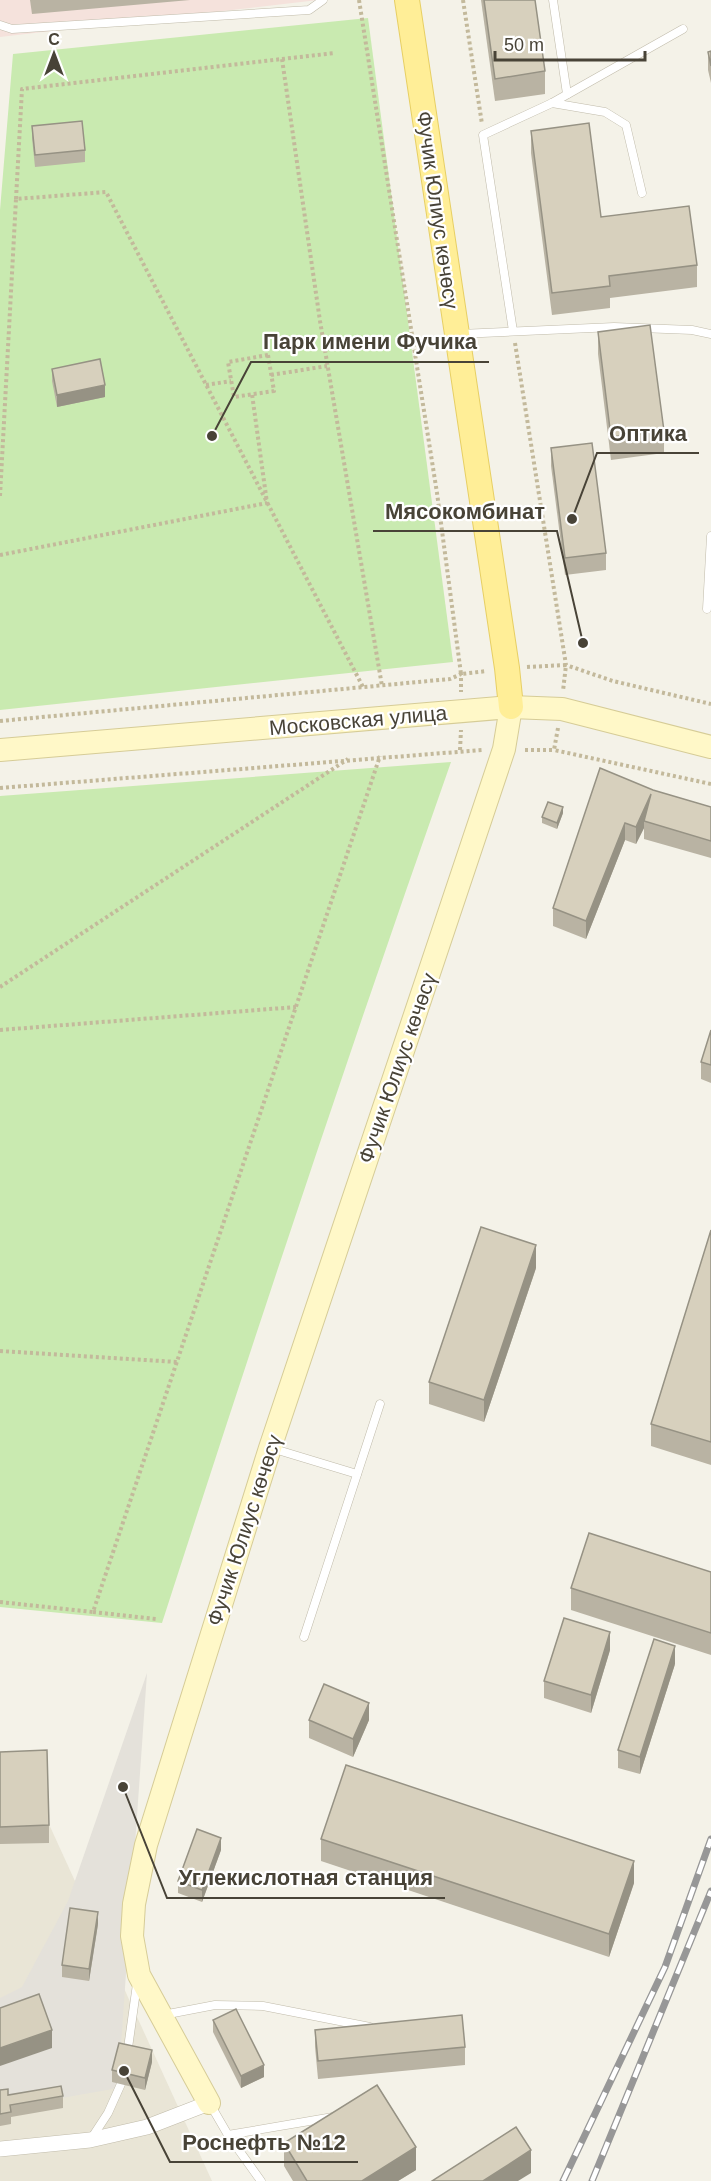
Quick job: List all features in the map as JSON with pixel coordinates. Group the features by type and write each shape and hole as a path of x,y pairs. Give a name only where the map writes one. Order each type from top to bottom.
{"main road":[{"name":"Фучик Юлиус көчөсү","path":"407,0 511,707"}],"street":[{"name":"Московская улица","path":"0,750 511,707 562,709 711,747"},
{"name":"Фучик Юлиус көчөсү","path":"209,2103 139,1975 132,1935 134,1904 146,1845 270,1448 504,749 511,707"},
{"path":"0,2149 90,2140 147,2127 209,2103"}],"lane":[{"path":"0,25 12,29 309,10 322,0"},
{"path":"553,0 567,94"},
{"path":"513,331 483,135 552,103 683,29"},
{"path":"552,103 606,112 626,125 642,193"},
{"path":"456,335 614,327 692,330 711,334"},
{"path":"707,609 711,536"},
{"path":"304,1637 381,1404"},
{"path":"270,1448 357,1474"},
{"path":"127,2056 139,1975"},
{"path":"162,2015 215,2005 263,2006 383,2030"},
{"path":"90,2140 108,2113 121,2084"},
{"path":"209,2103 228,2135 261,2181"},
{"path":"228,2135 346,2114"}],"path":[{"path":"359,0 437,493 461,674"},
{"path":"463,0 483,135"},
{"path":"0,496 22,89 335,53"},
{"path":"282,59 327,366 382,686"},
{"path":"16,199 106,192 363,687"},
{"path":"513,331 566,665 562,709 554,750"},
{"path":"268,355 271,375 274,391 234,397 228,362 268,355"},
{"path":"271,375 327,366"},
{"path":"206,385 231,381"},
{"path":"252,394 267,502"},
{"path":"0,555 267,502"},
{"path":"0,721 450,680 461,674 507,668 566,665 613,681 711,704"},
{"path":"0,788 380,756 504,749 554,750 711,784"},
{"path":"93,1612 380,756"},
{"path":"0,987 348,759"},
{"path":"0,1030 296,1007"},
{"path":"0,1351 177,1362"},
{"path":"0,1602 156,1619"}],"shaded area":[{"path":"0,0 318,0 0,37"},
{"path":"147,1673 118,2088 0,2109 0,1998 22,1987 68,1901"},
{"path":"0,1752 16,1752 212,2181 0,2181"}],"green space":[{"path":"368,18 453,662 0,710 0,210 13,54"},
{"path":"451,762 376,977 162,1623 0,1607 0,796"}],"building":[{"path":"484,0 535,0 545,71 495,79"},
{"path":"82,121 85,150 35,155 32,126"},
{"path":"589,123 601,217 689,206 697,265 609,276 610,286 552,293 531,131"},
{"path":"650,325 664,431 611,437 598,332"},
{"path":"100,359 105,385 57,395 52,369"},
{"path":"592,443 606,553 565,558 551,448"},
{"path":"600,768 653,790 711,807 711,841 644,821 651,794 636,827 625,823 586,921 553,908"},
{"path":"548,802 563,807 557,823 542,817"},
{"path":"711,1030 711,1065 701,1062"},
{"path":"481,1227 536,1245 484,1400 429,1382"},
{"path":"711,1230 711,1442 651,1424"},
{"path":"589,1533 711,1572 711,1633 571,1588"},
{"path":"564,1618 610,1632 591,1695 544,1681"},
{"path":"654,1639 675,1646 640,1757 618,1750"},
{"path":"324,1684 369,1703 353,1739 309,1720"},
{"path":"47,1750 49,1825 0,1827 0,1752"},
{"path":"346,1765 634,1861 609,1934 321,1839"},
{"path":"197,1829 221,1838 202,1890 178,1881"},
{"path":"70,1908 98,1912 89,1969 62,1965"},
{"path":"39,1994 52,2030 0,2048 0,2008"},
{"path":"236,2009 264,2065 241,2076 213,2020"},
{"path":"462,2015 465,2047 318,2061 315,2030"},
{"path":"119,2043 152,2050 145,2078 112,2070"},
{"path":"377,2085 416,2147 362,2181 307,2181 284,2143"},
{"path":"61,2086 63,2096 10,2105 11,2112 0,2114 0,2090 8,2089 8,2095"},
{"path":"516,2127 531,2150 483,2181 432,2181"}],"railway":[{"path":"563,2181 665,1967 711,1839"},
{"path":"592,2181 711,1891"}],"place":[{"name":"Парк имени Фучика","path":"212,436"},
{"name":"Оптика","path":"572,519"},
{"name":"Мясокомбинат","path":"583,643"},
{"name":"Углекислотная станция","path":"123,1787"},
{"name":"Роснефть №12","path":"124,2071"}]}
